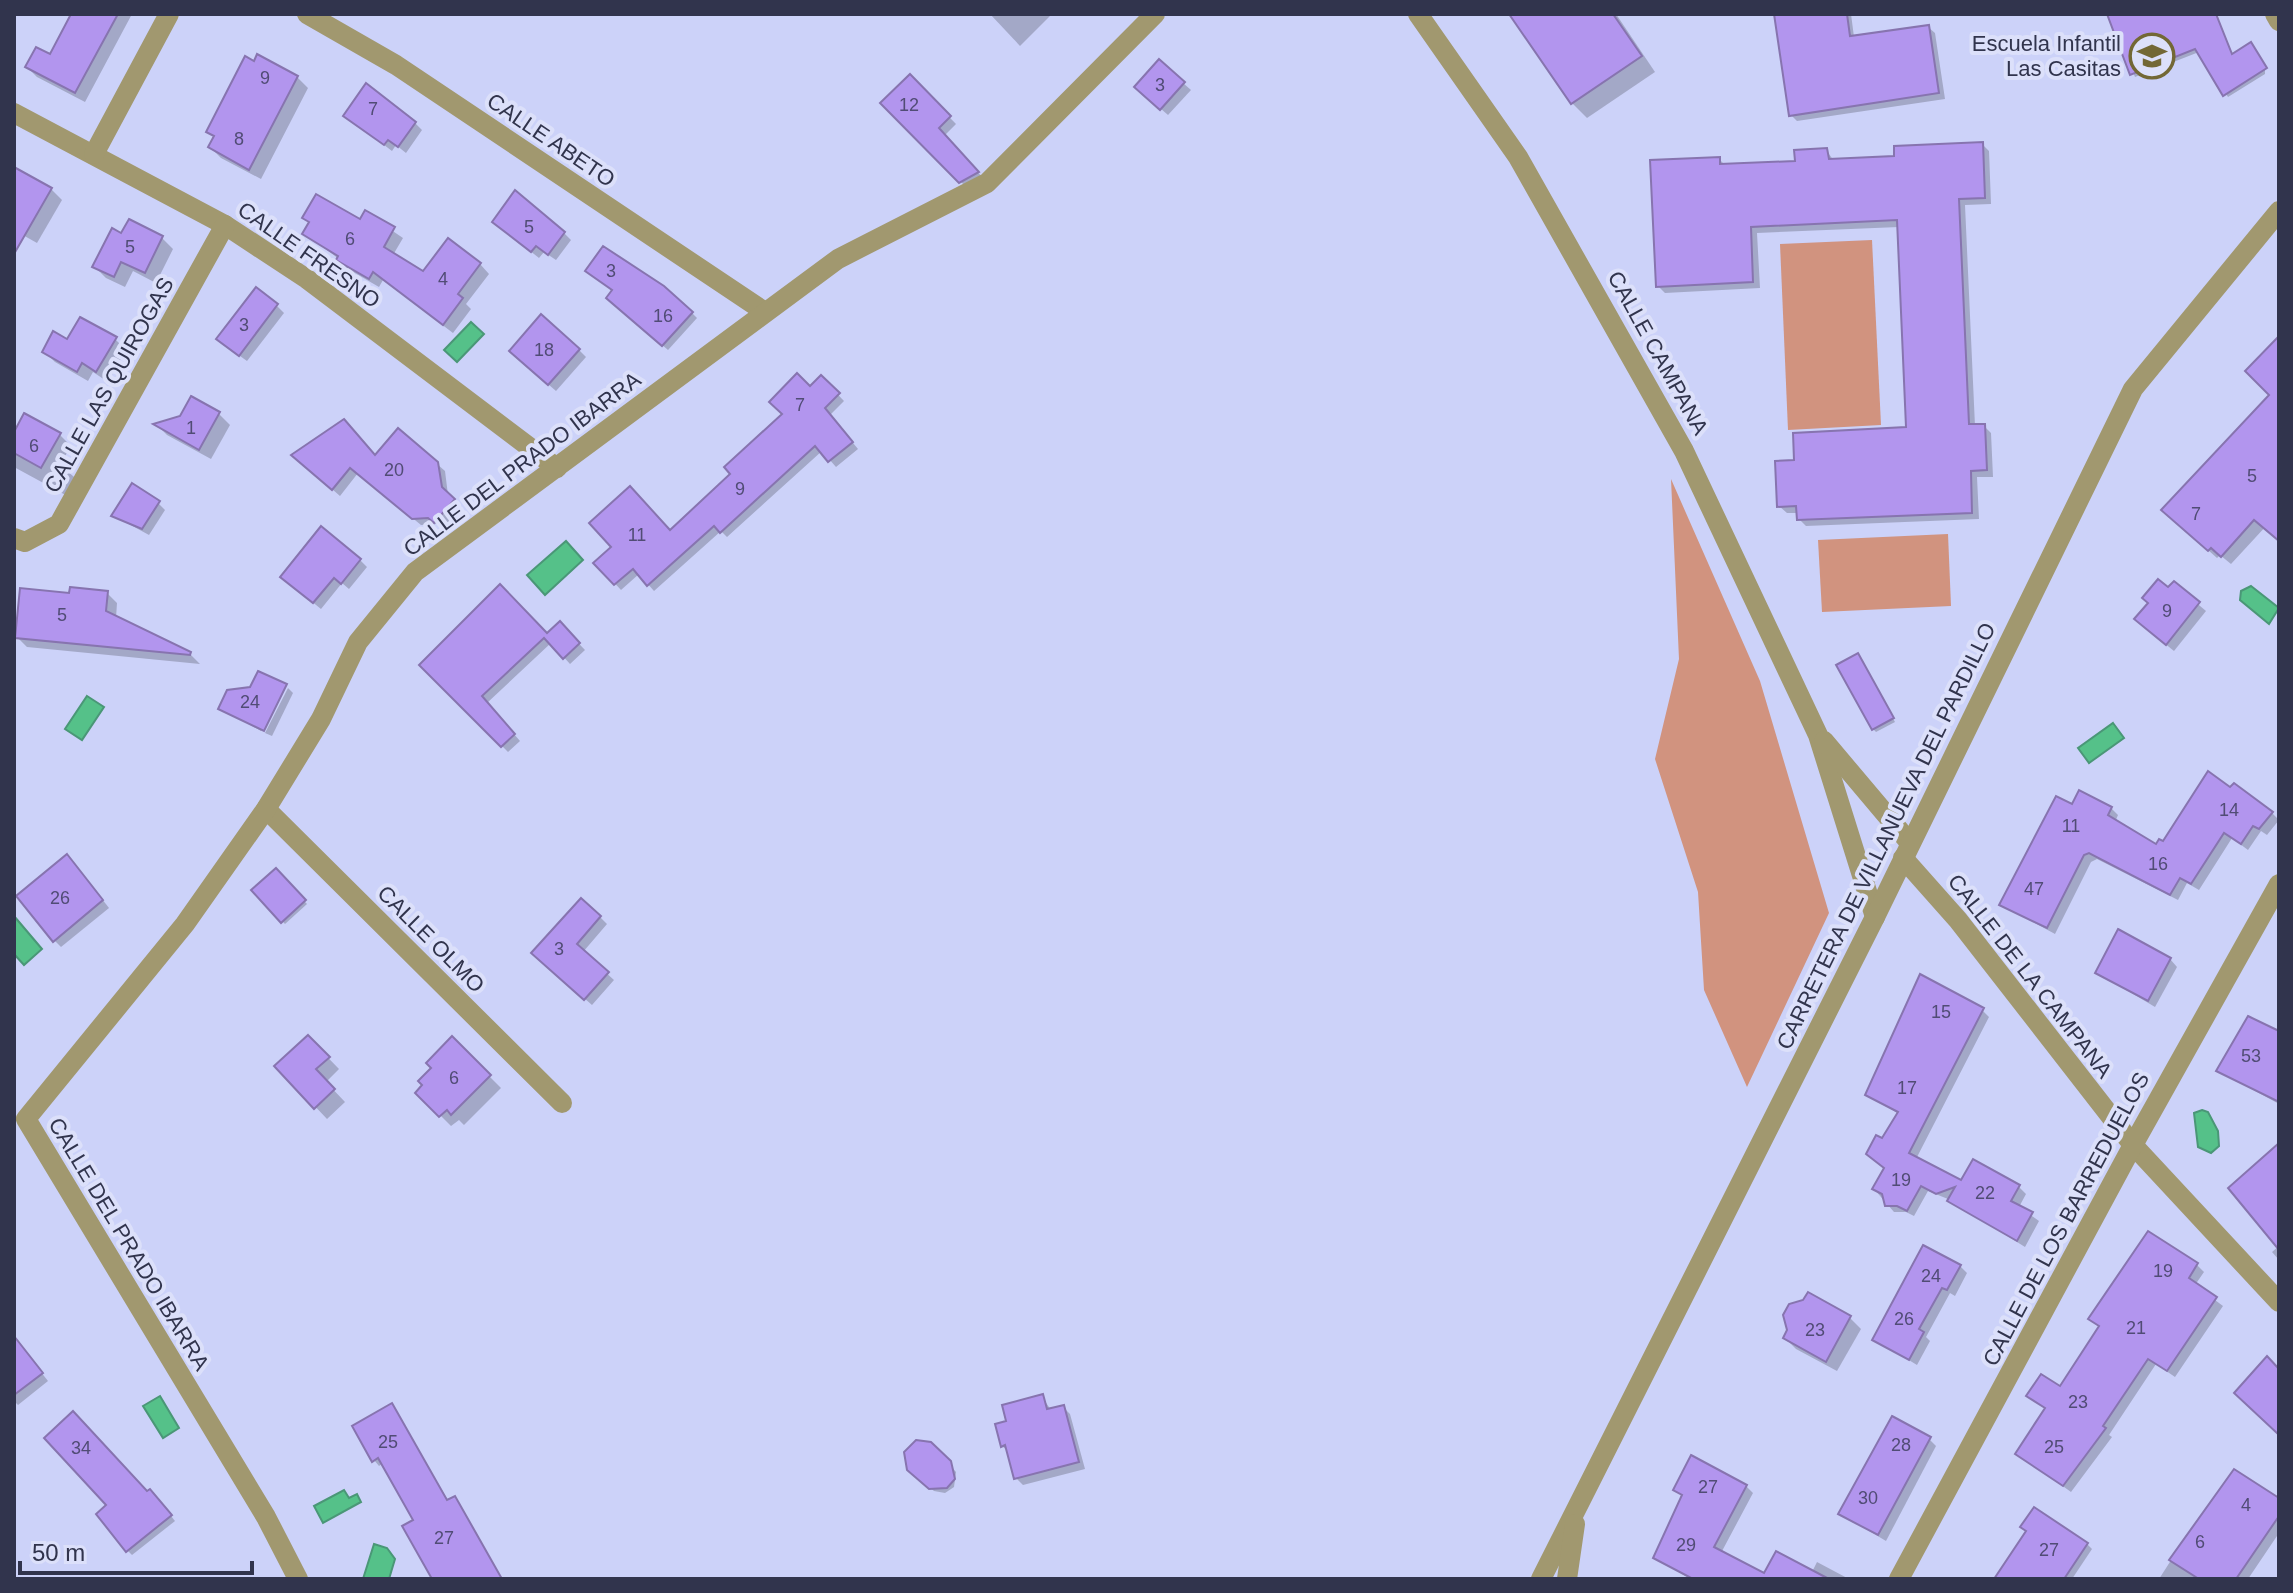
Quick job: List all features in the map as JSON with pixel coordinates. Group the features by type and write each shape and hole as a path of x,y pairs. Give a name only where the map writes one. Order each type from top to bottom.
{"street":[{"path":"94,154 169,14"},
{"name":"CALLE ABETO","path":"307,14 396,65 765,312"},
{"name":"CALLE DEL PRADO IBARRA","path":"298,1579 266,1517 26,1119 185,924 266,809 321,719 358,642 415,572 838,259 987,183 1155,14"},
{"name":"CALLE CAMPANA","path":"1418,14 1518,157 1587,273 1684,451 1818,735"},
{"path":"2275,14 2279,21"},
{"name":"CALLE FRESNO","path":"14,113 225,225 307,279 557,468"},
{"name":"CARRETERA DE VILLANUEVA DEL PARDILLO","path":"1541,1579 1875,917 2133,389 2279,211"},
{"name":"CALLE LAS QUIROGAS","path":"14,538 25,542 59,524 225,225"},
{"path":"1818,735 1875,917"},
{"name":"CALLE DE LA CAMPANA","path":"1818,735 2133,1145 2279,1302"},
{"name":"CALLE OLMO","path":"266,809 562,1103"},
{"name":"CALLE DE LOS BARREDUELOS","path":"1899,1579 2133,1145 2279,884"},
{"name":"CARRETERA DE VILLANUEVA DEL PARDILLO","path":"1567,1579 1577,1508"}],"shaded area":[{"path":"1872,240 1881,425 1788,430 1780,244"},
{"path":"471,322 484,334 457,362 444,350"},
{"path":"1671,479 1760,681 1829,913 1747,1087 1704,990 1698,892 1655,759 1679,659"},
{"path":"1948,534 1951,606 1822,612 1818,540"},
{"path":"566,541 583,560 545,595 527,575"},
{"path":"2251,586 2279,608 2269,624 2240,600 2241,591"},
{"path":"87,696 104,707 82,740 65,729"},
{"path":"2113,723 2124,738 2089,763 2078,748"},
{"path":"14,916 42,949 24,965 14,954"},
{"path":"2202,1110 2208,1112 2218,1131 2219,1146 2211,1153 2198,1147 2194,1113"},
{"path":"160,1396 179,1428 163,1438 143,1406"},
{"path":"344,1490 349,1498 357,1494 361,1502 323,1523 314,1506"},
{"path":"374,1544 387,1548 395,1559 389,1579 363,1579"}],"building":[{"path":"71,14 118,14 75,93 25,67 36,47 50,54"},
{"path":"1509,14 1613,14 1642,56 1571,104"},
{"path":"1774,14 1847,14 1850,36 1929,25 1939,93 1789,116"},
{"name":"Escuela Infantil Las Casitas","path":"2107,14 2216,14 2232,54 2251,42 2267,68 2223,96 2195,49 2130,75"},
{"path":"257,54 298,76 249,170 208,147 214,136 206,132 245,56 254,61"},
{"path":"1159,59 1185,82 1160,110 1134,87"},
{"path":"910,74 951,116 939,128 979,172 959,183 880,103"},
{"path":"366,83 416,122 398,147 388,140 384,145 343,116"},
{"path":"1983,142 1985,198 1959,199 1969,424 1985,424 1987,470 1971,471 1972,513 1797,520 1796,506 1777,507 1775,461 1794,460 1793,433 1906,427 1897,220 1751,227 1753,282 1656,287 1650,160 1720,157 1720,164 1795,161 1794,150 1827,148 1829,159 1894,156 1894,146"},
{"path":"14,167 52,188 14,254"},
{"path":"515,190 565,232 548,255 536,246 531,252 492,222"},
{"path":"316,194 360,219 365,210 395,227 384,247 423,271 448,238 481,263 458,294 463,298 443,325 373,272 369,279 336,260 338,256 302,234 309,222 302,218"},
{"path":"129,219 163,236 145,273 121,262 114,277 92,267 112,228 121,233"},
{"path":"603,246 664,286 693,312 662,346 606,298 612,290 585,271"},
{"path":"256,287 278,304 239,356 216,339"},
{"path":"541,314 580,349 548,385 509,351"},
{"path":"80,317 117,337 96,372 82,363 77,372 42,352 53,331 67,339"},
{"path":"2279,336 2279,541 2254,520 2221,557 2211,548 2208,551 2161,510 2269,395 2245,371"},
{"path":"797,373 810,386 821,375 840,393 825,408 853,442 828,462 815,446 720,533 714,526 647,586 633,569 614,585 593,563 611,547 589,523 630,486 670,530 730,474 724,467 782,414 769,402"},
{"path":"191,396 220,412 199,450 153,424 180,416"},
{"path":"24,413 61,433 41,468 14,453 14,432"},
{"path":"344,419 375,455 398,428 438,462 442,487 455,499 434,523 428,518 412,519 350,468 332,490 291,455"},
{"path":"132,483 160,501 142,529 111,516"},
{"path":"321,526 361,559 341,584 334,578 313,603 280,577"},
{"path":"2158,579 2168,587 2174,581 2200,602 2166,645 2134,619 2148,603 2142,598"},
{"path":"500,584 547,633 560,621 580,643 563,659 544,638 482,696 515,734 501,747 419,665"},
{"path":"70,587 108,591 106,611 191,652 190,655 15,638 20,588 69,593"},
{"path":"1858,653 1894,718 1872,730 1836,665"},
{"path":"258,671 287,684 264,731 218,709 227,690 250,687"},
{"path":"2208,771 2230,787 2234,783 2273,812 2259,829 2253,826 2241,844 2224,833 2191,884 2180,878 2170,895 2089,853 2084,855 2047,928 1999,905 2056,796 2072,804 2079,790 2112,807 2108,815 2156,844 2159,839 2163,841"},
{"path":"67,854 103,900 53,942 16,896"},
{"path":"276,868 306,900 281,923 251,890"},
{"path":"581,898 601,916 577,944 609,972 584,1000 531,953"},
{"path":"2118,929 2171,958 2148,1001 2095,973"},
{"path":"1920,974 1984,1008 1909,1153 1961,1180 1973,1159 2020,1185 2011,1201 2033,1212 2017,1241 1947,1201 1955,1187 1936,1194 1921,1186 1907,1211 1897,1206 1885,1206 1882,1194 1872,1189 1884,1168 1866,1154 1876,1135 1882,1138 1898,1112 1865,1095"},
{"path":"2248,1016 2279,1031 2279,1102 2216,1071"},
{"path":"308,1035 330,1057 316,1069 335,1089 314,1109 274,1066"},
{"path":"452,1036 491,1075 451,1115 447,1110 439,1117 415,1093 422,1085 418,1081 431,1068 426,1063"},
{"path":"2279,1143 2279,1250 2228,1188"},
{"path":"2148,1231 2198,1263 2189,1278 2217,1297 2167,1371 2148,1359 2103,1426 2106,1428 2063,1486 2015,1454 2045,1408 2026,1396 2041,1374 2060,1386 2099,1326 2088,1319"},
{"path":"1923,1245 1961,1265 1947,1290 1942,1288 1919,1329 1924,1332 1909,1360 1872,1340"},
{"path":"1808,1292 1851,1316 1826,1362 1783,1338 1787,1330 1783,1315 1789,1304 1803,1300"},
{"path":"14,1336 43,1373 14,1395"},
{"path":"2267,1356 2279,1369 2279,1435 2234,1393"},
{"path":"1043,1394 1047,1409 1064,1405 1079,1462 1014,1479 1005,1445 1001,1447 995,1424 1006,1421 1002,1405"},
{"path":"392,1403 447,1500 455,1496 502,1579 432,1579 402,1526 413,1520 378,1458 372,1462 352,1426"},
{"path":"73,1411 172,1515 126,1552 96,1514 106,1505 44,1438"},
{"path":"1892,1416 1931,1437 1878,1535 1838,1514"},
{"path":"916,1440 931,1442 951,1461 955,1479 947,1488 929,1489 907,1470 904,1452"},
{"path":"1691,1455 1747,1485 1714,1547 1764,1573 1776,1551 1829,1579 1693,1579 1653,1558 1682,1495 1673,1490"},
{"path":"2234,1469 2279,1498 2279,1516 2236,1579 2199,1579 2169,1560"},
{"path":"2034,1507 2088,1543 2064,1579 1994,1579 2026,1531 2020,1527"}],"place":[{"name":"Escuela Infantil Las Casitas","path":"2152,56"}]}
